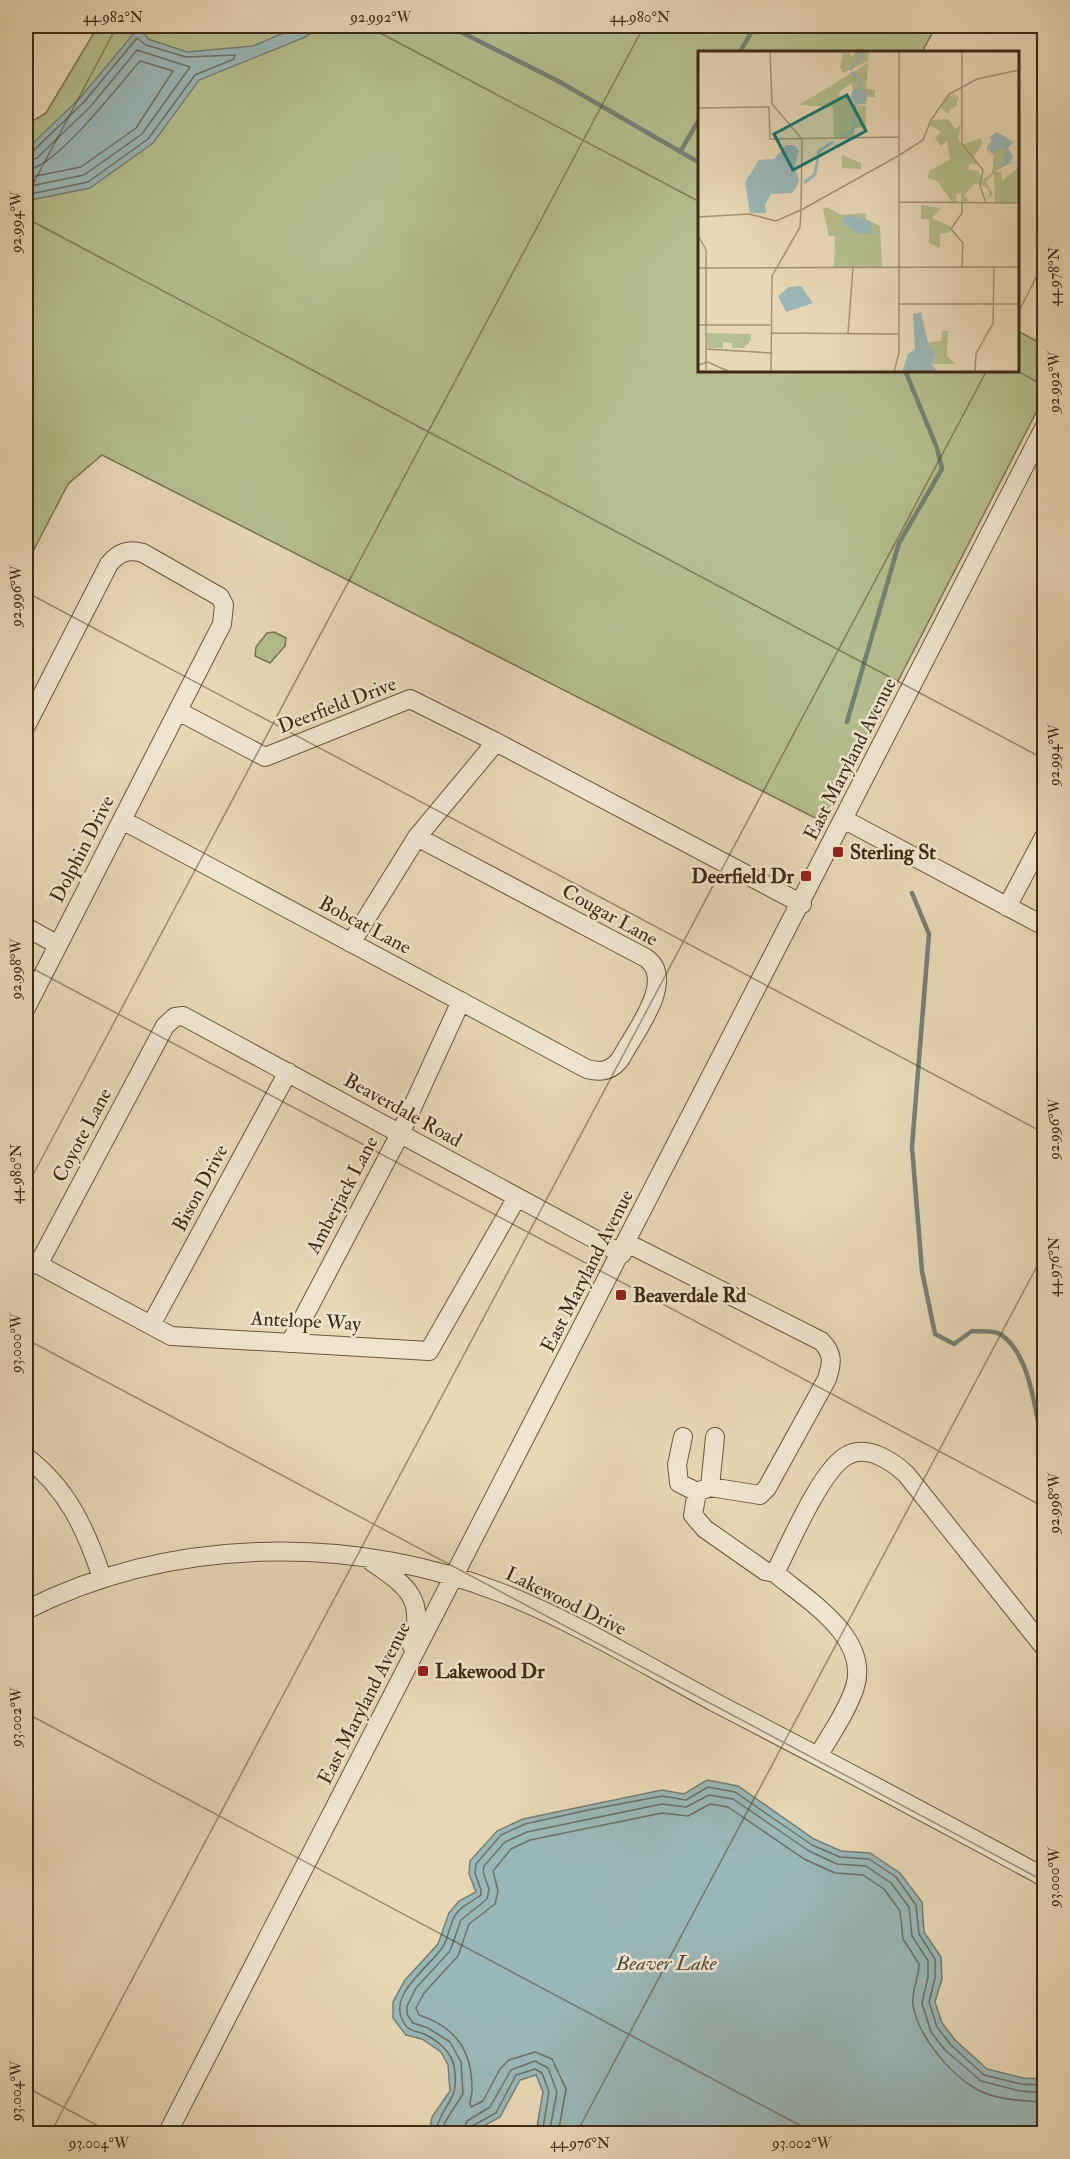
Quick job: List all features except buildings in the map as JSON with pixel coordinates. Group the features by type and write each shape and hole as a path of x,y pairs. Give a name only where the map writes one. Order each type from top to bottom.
{"street":[{"name":"East Maryland Avenue","path":"167,2133 802,904 1044,428"},
{"path":"26,726 109,564 116,555 125,551 143,554 212,590 224,605 222,624 178,711"},
{"name":"Deerfield Drive","path":"178,711 265,757 410,699 802,904"},
{"name":"Dolphin Drive","path":"26,1008 178,711"},
{"path":"351,943 417,837 496,742"},
{"name":"Bobcat Lane","path":"122,820 587,1069"},
{"path":"845,820 1044,927"},
{"name":"Cougar Lane","path":"417,837 646,958 655,966 659,975 656,993 621,1058 605,1071 587,1069"},
{"path":"1007,906 1044,837"},
{"path":"26,927 58,945"},
{"name":"Amberjack Lane","path":"290,1343 400,1134 461,1001"},
{"name":"Beaverdale Road","path":"165,1026 175,1017 191,1018 516,1199 821,1341 833,1360 827,1379 767,1488 760,1495 703,1489"},
{"name":"Coyote Lane","path":"32,1261 165,1026"},
{"name":"Bison Drive","path":"151,1325 288,1072"},
{"name":"Antelope Way","path":"32,1261 171,1336 429,1351 516,1199"},
{"path":"683,1437 677,1465 679,1483 703,1489"},
{"path":"715,1437 703,1489 693,1515 705,1529 765,1571 775,1573 827,1617 849,1641 858,1665 855,1685 849,1701 818,1756"},
{"path":"775,1573 829,1470 849,1454 872,1453 891,1460 906,1474 1044,1647"},
{"path":"26,1457 56,1485 72,1506 84,1528 102,1578"},
{"name":"Lakewood Drive","path":"26,1610 102,1578 185,1560 269,1550 365,1558 454,1576 545,1612 1044,1876"},
{"path":"365,1558 405,1585 414,1602 417,1626 404,1673"}],"green space":[{"path":"98,26 936,26 923,51 698,51 698,372 1019,372 1019,332 1044,345 1044,397 825,823 102,455 68,484 26,565 26,125 46,113"},
{"path":"274,632 286,638 285,646 270,663 255,656 256,647 267,633"}],"water":[{"path":"140,26 148,39 187,52 253,46 300,26 324,26 303,38 199,80 153,143 90,188 26,201 26,150 80,98"},
{"name":"Beaver Lake","path":"707,1780 738,1786 814,1839 841,1851 870,1853 900,1873 922,1902 924,1932 941,1957 942,1979 935,2002 942,2023 955,2040 987,2069 1023,2078 1044,2079 1044,2133 536,2133 543,2092 536,2075 520,2080 500,2117 471,2133 429,2133 432,2117 450,2091 448,2065 441,2052 422,2039 406,2035 393,2018 393,2002 405,1980 438,1944 449,1913 459,1901 476,1892 469,1874 470,1861 497,1831 523,1819 662,1790 684,1794"}],"waterway":[{"path":"449,26 558,81 698,162"},
{"path":"741,51 755,26"},
{"path":"680,152 698,121"},
{"path":"847,722 899,543 942,469 937,448 906,372"},
{"path":"912,893 929,934 912,1147 922,1271 935,1334 954,1344 972,1331 994,1332 1011,1343 1026,1371 1031,1387 1044,1450"}],"place":[{"name":"Sterling St","path":"838,852"},
{"name":"Deerfield Dr","path":"806,876"},
{"name":"Beaverdale Rd","path":"621,1295"},
{"name":"Lakewood Dr","path":"423,1671"}]}
